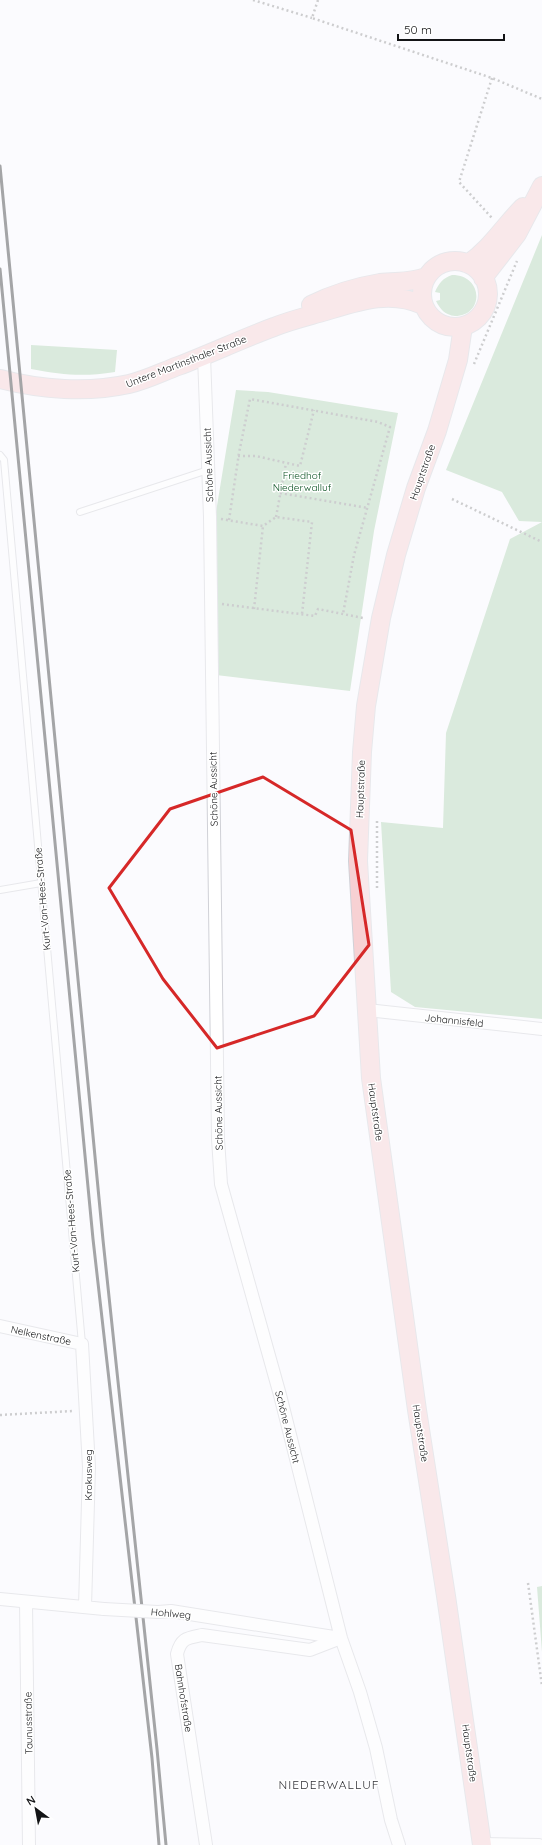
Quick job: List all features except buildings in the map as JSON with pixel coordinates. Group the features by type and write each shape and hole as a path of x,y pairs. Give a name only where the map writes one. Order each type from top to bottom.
{"street":[{"path":"468,264 481,255 541,188"},
{"path":"483,278 517,234 541,188"},
{"path":"452,261 468,264 483,278 488,293 485,307 476,319 462,326 447,326 440,324 430,316 423,305 422,286 426,277 431,271 445,263 452,261"},
{"name":"Untere Martinsthaler Straße","path":"0,379 71,390 111,387 131,383 204,356 274,326 312,305 338,293 378,283 410,282 426,277"},
{"name":"Untere Martinsthaler Straße","path":"274,326 362,300 375,298 411,299 423,305"},
{"name":"Hauptstraße","path":"440,324 450,350 451,384"},
{"name":"Hauptstraße","path":"462,326 458,360 436,431 416,488 396,555 381,618 366,706 362,752 358,861 371,1078 417,1410 450,1619 482,1844"},
{"name":"Schöne Aussicht","path":"204,356 210,517 218,1139 221,1184 280,1395 341,1638 360,1692 376,1748 391,1820 400,1845"},
{"name":"Johannisfeld","path":"367,1010 542,1029"},
{"name":"Nelkenstraße","path":"0,1326 82,1344"},
{"name":"Krokusweg","path":"82,1344 89,1467 85,1607"},
{"name":"Hohlweg","path":"0,1599 104,1609 171,1611 341,1638"},
{"name":"Taunusstraße","path":"26,1602 29,1845"},
{"name":"Bahnhofstraße","path":"206,1845 177,1654 179,1645 186,1638 202,1636 310,1650 341,1638"},
{"path":"482,1844 539,1845"}],"lane":[{"name":"Kurt-Van-Hees-Straße","path":"0,455 4,460 82,1344"},
{"path":"80,512 208,470"},
{"path":"0,890 41,884"}],"path":[{"path":"253,0 492,78 542,99"},
{"path":"312,18 318,0"},
{"path":"492,78 459,182 503,230"},
{"path":"484,339 520,255"},
{"path":"229,520 238,456 250,399 378,422 390,427 354,555 343,614"},
{"path":"238,456 256,456 300,466 314,410"},
{"path":"276,517 286,463"},
{"path":"280,493 368,508"},
{"path":"452,499 542,542"},
{"path":"210,517 263,526 276,517 312,522 302,614"},
{"path":"254,609 263,526"},
{"path":"210,602 315,616 318,609 363,618"},
{"path":"377,816 377,894"},
{"path":"0,1415 86,1411"},
{"path":"528,1583 542,1686"}],"highlighted area":[{"path":"263,777 351,830 369,945 314,1016 217,1048 163,979 109,888 170,809"}],"green space":[{"path":"542,235 542,522 519,521 502,492 446,470"},
{"path":"452,275 463,277 470,281 475,288 476,296 475,303 471,310 465,314 455,316 446,313 441,309 436,301 440,300 440,293 435,292 444,279"},
{"path":"31,345 117,350 115,372 73,375 31,369"},
{"name":"Friedhof Niederwalluf","path":"236,390 268,392 398,413 374,531 350,691 216,675 215,518"},
{"path":"542,522 542,1019 415,1007 391,992 381,822 443,828 446,733 510,539"},
{"path":"542,1586 542,1652 537,1587"}],"railway":[{"path":"0,166 103,1240 166,1845"},
{"path":"0,269 93,1239 152,1758 159,1845"}],"district":[{"name":"NIEDERWALLUF","path":"329,1785"}]}
